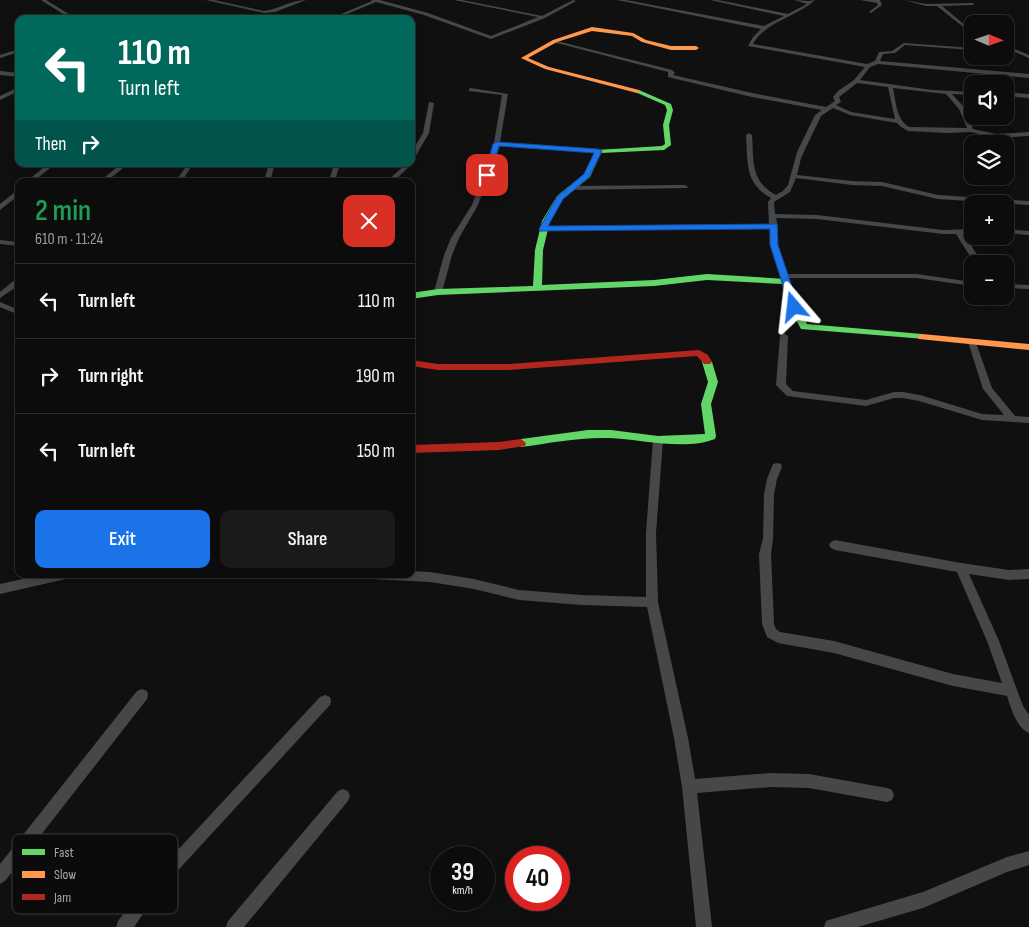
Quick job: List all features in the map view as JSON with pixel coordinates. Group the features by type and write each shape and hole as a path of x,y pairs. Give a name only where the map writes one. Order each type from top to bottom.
{"street":[{"path":"43,0 68,15"},
{"path":"208,0 264,12 273,11 304,0"},
{"path":"373,0 426,14 491,38 543,17 573,0"},
{"path":"341,15 377,0"},
{"path":"456,0 543,17"},
{"path":"592,0 604,0"},
{"path":"619,0 765,28"},
{"path":"712,0 787,15"},
{"path":"796,0 811,1"},
{"path":"862,0 878,1 880,5 871,12"},
{"path":"906,0 938,5 973,4 970,0"},
{"path":"811,1 804,8 787,15 765,28 750,45 868,66"},
{"path":"746,7 752,3"},
{"path":"938,5 964,26"},
{"path":"497,144 598,151 666,147 668,145 666,119 669,105 629,88 547,68 524,58 527,54 555,41 592,29 633,35 644,41 671,48 696,48"},
{"path":"555,41 670,71 672,72 670,76 695,83 826,109"},
{"path":"877,62 881,52 893,52 904,44 964,48"},
{"path":"1015,51 1029,57"},
{"path":"0,58 15,52"},
{"path":"1029,76 877,62 868,66 856,81 840,92 836,97 838,102 818,115 814,130 797,160 788,190 775,197 771,202 774,245 794,307 804,327 1029,347"},
{"path":"0,73 15,75"},
{"path":"856,81 948,93 964,93"},
{"path":"890,86 898,121 908,129 971,130 996,136 1029,134"},
{"path":"438,292 451,247 461,225 475,205 497,144 504,94 500,92 471,90"},
{"path":"0,98 15,91"},
{"path":"948,93 962,108 971,130"},
{"path":"1014,95 1029,96"},
{"path":"415,153 426,133 431,103"},
{"path":"833,106 850,113 898,121"},
{"path":"749,135 753,180 766,193 775,197"},
{"path":"537,288 543,229 555,204 570,188 587,175 598,151"},
{"path":"34,178 48,167"},
{"path":"107,178 121,167"},
{"path":"181,178 188,167"},
{"path":"393,178 405,167"},
{"path":"793,176 852,183 882,184 938,197 1029,203"},
{"path":"570,188 684,187"},
{"path":"0,208 15,195"},
{"path":"773,216 832,218 964,232"},
{"path":"543,229 774,226"},
{"path":"958,232 973,255"},
{"path":"1014,232 1029,233"},
{"path":"0,242 15,244"},
{"path":"415,295 438,292 654,283 678,278 707,277 785,279 917,276 964,283"},
{"path":"0,296 15,284"},
{"path":"1014,286 1029,287"},
{"path":"0,304 15,311"},
{"path":"784,336 781,385 790,394 866,403 894,395 904,395 982,417 1029,420"},
{"path":"972,342 988,390 1013,420"},
{"path":"415,364 438,367 509,367 694,352 703,354 713,382 706,404 711,436 706,438 658,440 611,434 588,434 499,446 415,450"},
{"path":"658,440 651,533 652,602 682,738 704,927"},
{"path":"777,467 769,494 768,539 765,554 768,624 771,633 778,637 834,647 953,680 1011,691"},
{"path":"835,545 961,568 1009,575 1029,574"},
{"path":"961,568 993,640 1021,715 1029,726"},
{"path":"415,576 474,584 519,595 582,600 652,602"},
{"path":"0,589 48,578"},
{"path":"33,834 142,695"},
{"path":"178,860 325,701"},
{"path":"689,787 770,780 809,781 887,795"},
{"path":"234,927 343,796"},
{"path":"832,927 923,900 1007,865 1029,858"},
{"path":"0,876 12,861"},
{"path":"124,927 134,914"}],"traffic: fast":[{"path":"415,295 438,292 537,288 539,250 546,221 560,198 587,175 598,151 664,148 668,145 666,125 670,110 668,104 637,91"},
{"path":"537,288 654,283 707,277 786,282 794,307 804,327 922,337"},
{"path":"521,443 588,434 611,434 658,440 706,438 711,436 706,404 713,382 707,362"}],"traffic: slow":[{"path":"637,91 547,68 524,58 555,41 592,29 633,35 644,41 671,48 696,48"},
{"path":"922,337 1029,347"}],"traffic: jam":[{"path":"415,364 438,367 509,367 699,353 705,357 707,362"},
{"path":"415,449 499,446 521,443"}],"route":[{"path":"487,175 497,144 598,151 587,175 570,188 555,204 543,229 774,226 774,245 794,307"}]}
